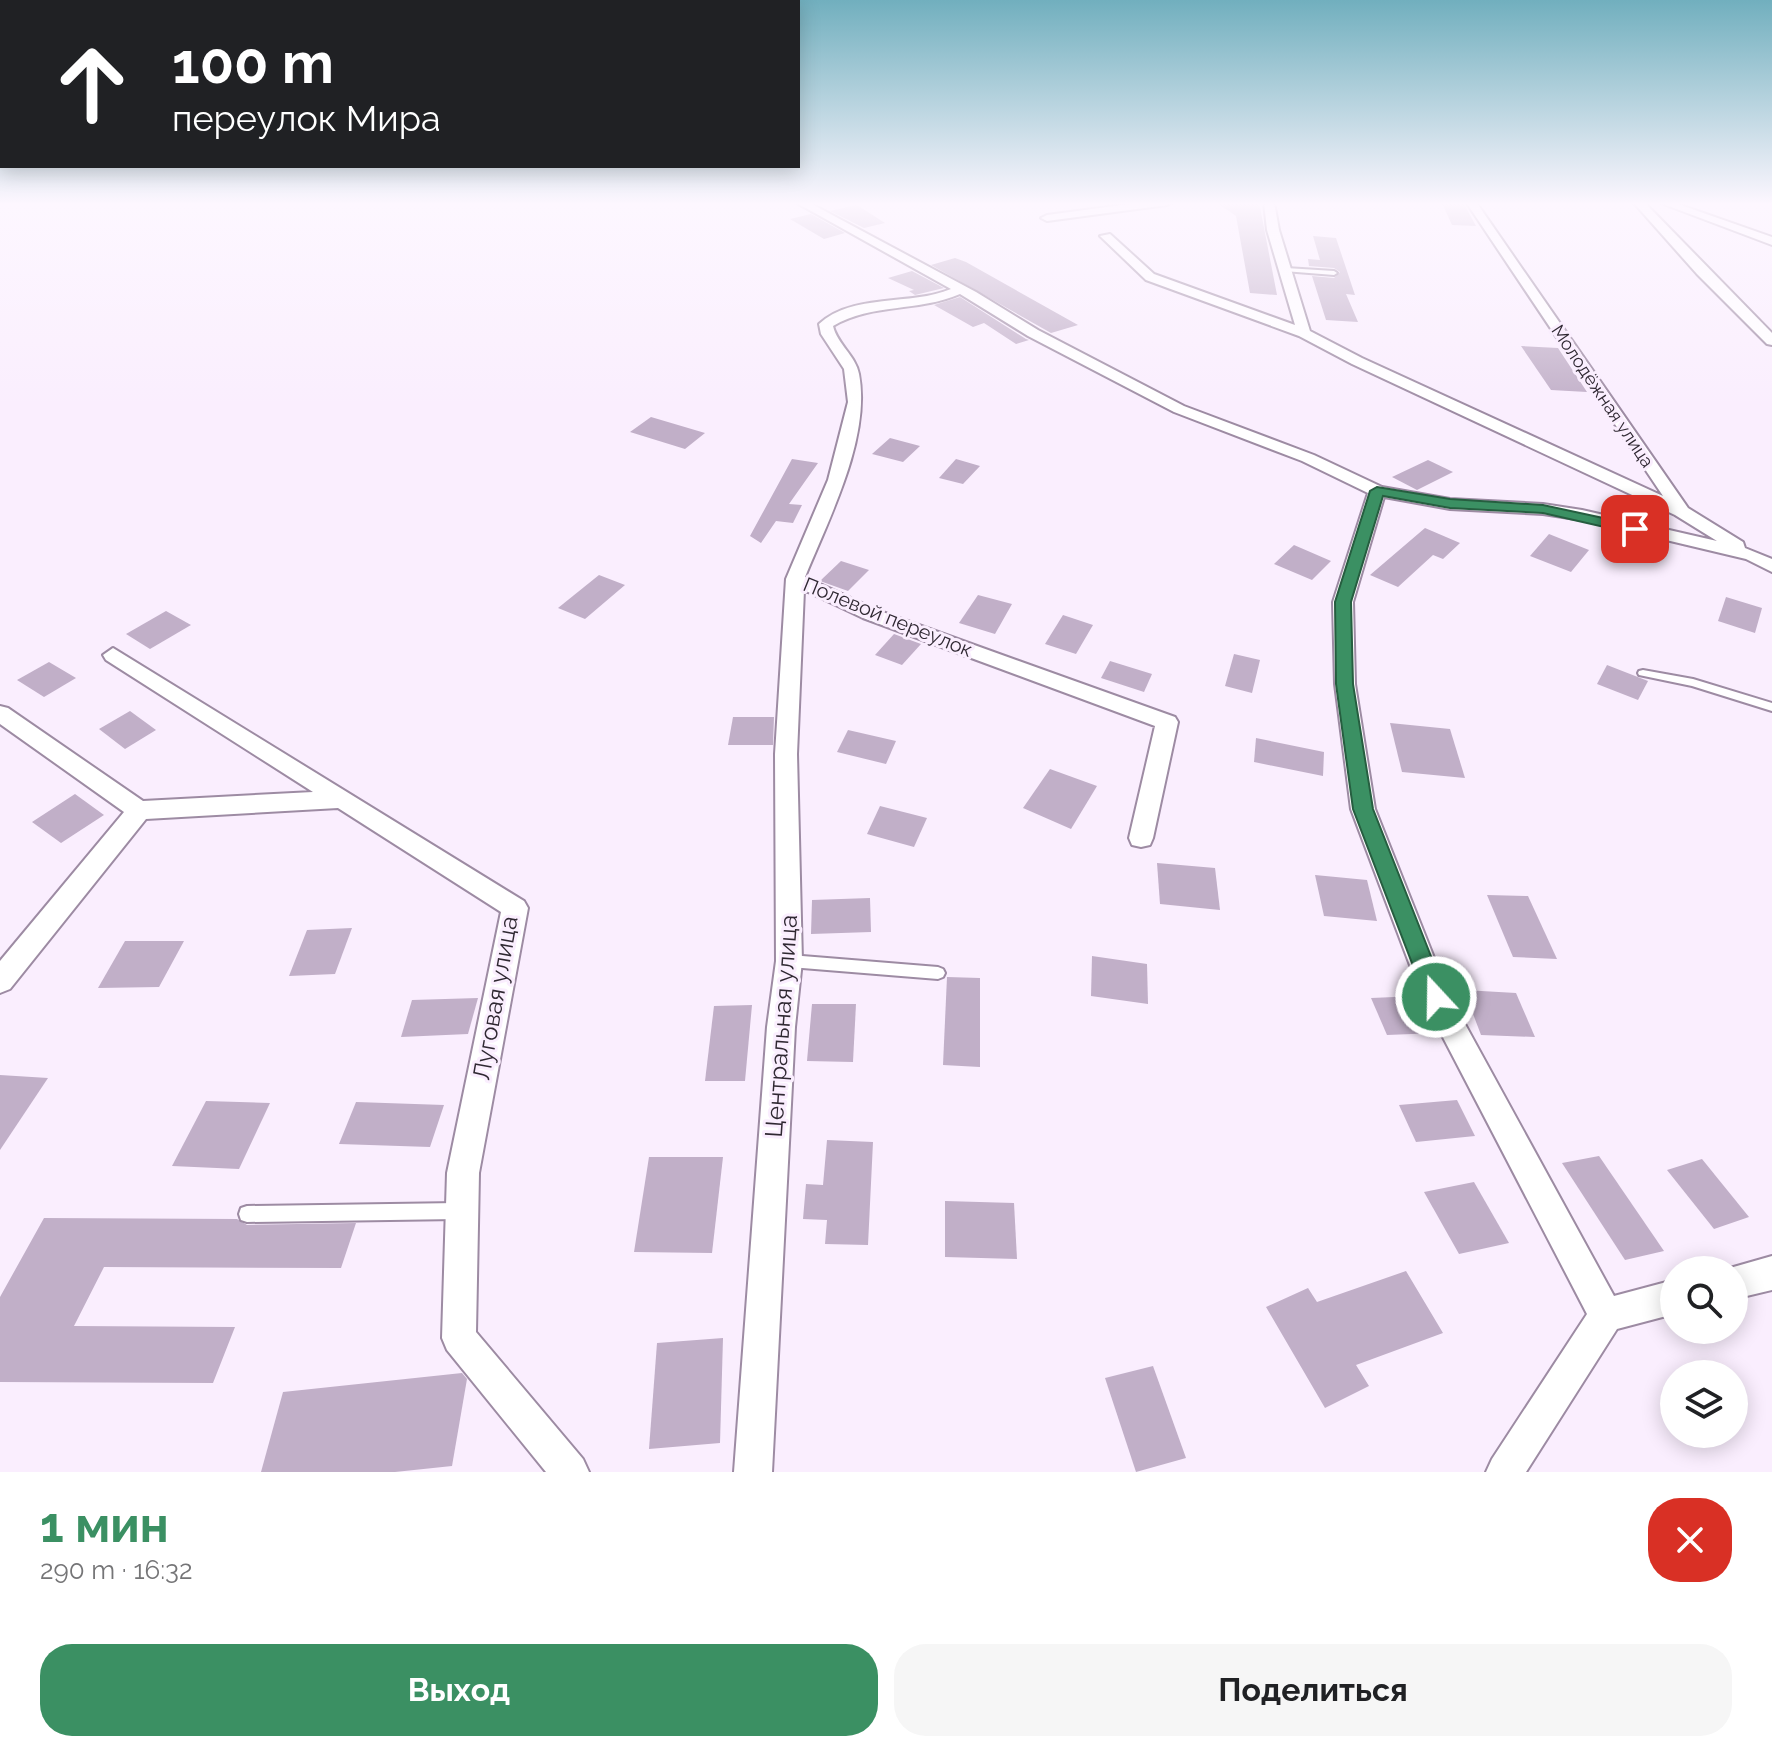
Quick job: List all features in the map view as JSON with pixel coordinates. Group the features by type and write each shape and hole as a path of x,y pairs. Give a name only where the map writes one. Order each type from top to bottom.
{"street":[{"path":"925,271 1179,409 1295,452 1377,491 1450,504 1543,509 1582,515 1752,555"},
{"path":"1143,271 1150,277 1304,333 1383,373 1681,511 1772,566"},
{"path":"1286,271 1304,333"},
{"name":"Молодёжная улица","path":"1518,271 1681,511"},
{"path":"1701,271 1772,341"},
{"name":"Полевой переулок","path":"960,290 933,300 863,310 834,318 826,324 828,334 851,369 856,402 836,480 795,579 870,614 1167,722 1141,838"},
{"path":"1377,491 1343,602 1345,684 1363,809 1436,997 1606,1315"},
{"name":"Центральная улица","path":"753,1472 781,1027 789,961 786,754 795,579"},
{"name":"Луговая улица","path":"113,655 515,908 463,1173 459,1338 570,1472"},
{"path":"0,713 139,810 342,799"},
{"path":"0,981 139,810"},
{"path":"1748,1279 1772,1273"},
{"path":"1505,1472 1606,1315 1660,1301"}],"lane":[{"path":"1297,271 1334,273"},
{"path":"1643,673 1693,683 1772,707"},
{"path":"789,961 938,973"},
{"path":"247,1214 462,1211"}],"building":[{"path":"912,271 944,288 915,295 909,291 914,290 888,278"},
{"path":"941,271 981,271 1078,325 1051,333"},
{"path":"1246,271 1272,271 1277,295 1250,293"},
{"path":"1347,271 1355,295 1346,294 1358,322 1326,320 1312,276 1334,278"},
{"path":"960,297 1029,340 1016,344 984,323 973,327 934,305"},
{"path":"1521,346 1558,348 1587,392 1551,390"},
{"path":"651,417 705,433 685,449 630,432"},
{"path":"890,438 920,446 903,462 872,454"},
{"path":"792,459 818,463 789,504 802,505 793,523 776,521 761,543 750,536"},
{"path":"956,459 980,466 963,484 939,478"},
{"path":"1428,460 1453,472 1417,490 1392,477"},
{"path":"1425,528 1460,543 1443,559 1433,555 1398,587 1370,575"},
{"path":"1549,534 1589,550 1571,572 1530,556"},
{"path":"1294,545 1331,561 1312,580 1274,564"},
{"path":"841,561 869,570 848,591 820,581"},
{"path":"599,575 625,585 585,619 558,608"},
{"path":"978,595 1012,604 995,634 959,623"},
{"path":"1726,597 1762,608 1755,633 1718,621"},
{"path":"166,611 191,625 150,649 126,634"},
{"path":"1063,615 1093,625 1076,654 1045,644"},
{"path":"894,634 921,644 902,665 875,655"},
{"path":"1234,654 1260,660 1252,693 1225,686"},
{"path":"1110,661 1152,674 1144,692 1101,678"},
{"path":"49,662 76,678 44,697 17,680"},
{"path":"1607,665 1648,681 1638,700 1597,684"},
{"path":"130,711 156,730 125,749 99,729"},
{"path":"733,717 774,717 773,745 728,745"},
{"path":"1390,723 1450,729 1465,778 1402,772"},
{"path":"848,730 896,741 886,764 837,752"},
{"path":"1256,738 1324,752 1323,776 1254,762"},
{"path":"1050,769 1097,786 1071,829 1023,808"},
{"path":"75,794 104,815 61,843 32,822"},
{"path":"880,806 927,818 914,847 867,834"},
{"path":"1157,863 1215,868 1220,910 1160,904"},
{"path":"1315,875 1367,880 1377,921 1324,916"},
{"path":"1487,895 1528,896 1557,959 1513,957"},
{"path":"870,898 871,932 811,934 812,900"},
{"path":"352,928 335,974 289,976 307,930"},
{"path":"125,941 184,941 159,987 98,988"},
{"path":"1092,956 1147,964 1148,1004 1091,996"},
{"path":"947,977 980,978 980,1067 943,1065"},
{"path":"1464,990 1516,993 1535,1037 1481,1035"},
{"path":"1418,996 1437,1033 1387,1035 1371,998"},
{"path":"478,998 468,1034 401,1037 412,1000"},
{"path":"812,1004 856,1004 853,1062 807,1061"},
{"path":"752,1005 745,1081 705,1081 714,1006"},
{"path":"0,1075 48,1078 0,1150"},
{"path":"1457,1100 1475,1136 1416,1142 1399,1105"},
{"path":"206,1101 270,1103 239,1169 172,1166"},
{"path":"356,1102 444,1105 430,1147 339,1144"},
{"path":"827,1140 873,1142 868,1245 825,1244 827,1220 803,1219 806,1184 823,1185"},
{"path":"1599,1156 1664,1251 1625,1260 1562,1163"},
{"path":"649,1157 723,1157 712,1253 634,1252"},
{"path":"1702,1159 1749,1217 1714,1229 1667,1170"},
{"path":"1474,1182 1509,1243 1459,1254 1424,1192"},
{"path":"945,1201 1014,1203 1017,1259 945,1257"},
{"path":"44,1218 237,1219 247,1225 356,1223 341,1268 104,1267 74,1326 235,1327 213,1383 0,1382 0,1297"},
{"path":"1406,1271 1443,1333 1356,1365 1369,1386 1325,1408 1266,1307 1308,1288 1317,1302"},
{"path":"723,1338 720,1443 649,1449 657,1343"},
{"path":"1153,1366 1186,1458 1136,1472 1105,1378"},
{"path":"462,1373 467,1379 452,1466 395,1472 261,1472 283,1392"}],"route":[{"path":"1436,997 1363,809 1345,684 1343,602 1377,491 1450,504 1543,509 1582,515 1635,529"}]}
